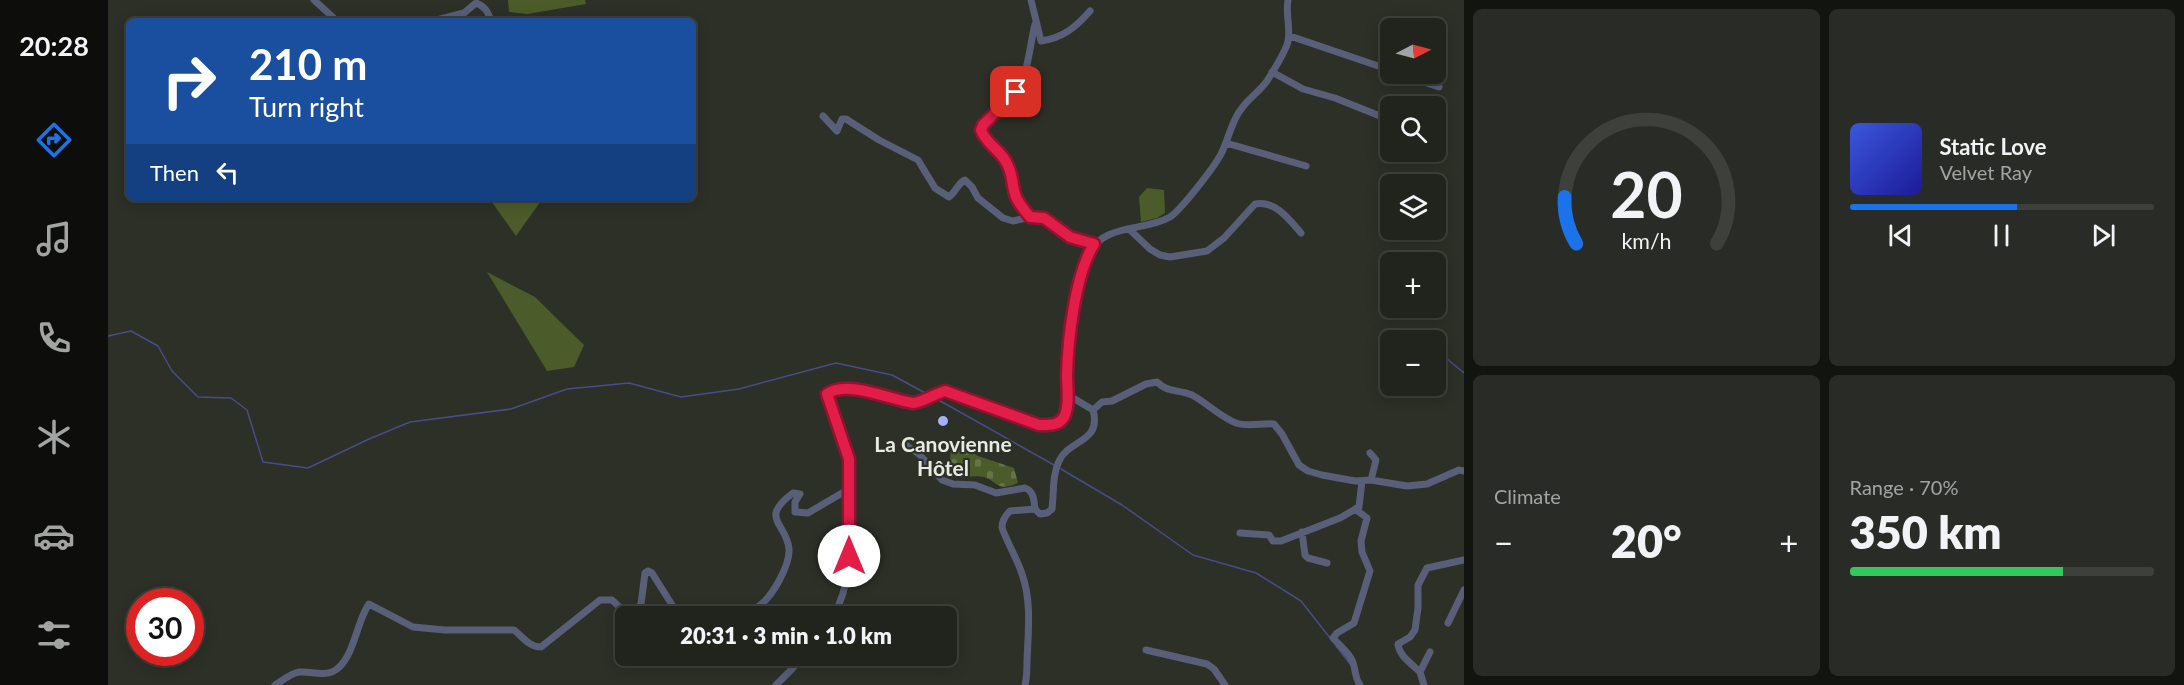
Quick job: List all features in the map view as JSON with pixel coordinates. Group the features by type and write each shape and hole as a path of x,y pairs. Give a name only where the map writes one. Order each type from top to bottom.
{"street":[{"path":"314,0 335,18"},
{"path":"1031,0 1041,42 1052,40 1075,27 1090,11"},
{"path":"839,606 844,589 849,556 849,459 827,394 838,389 865,391 913,403 945,391 1039,425 1054,425 1063,419 1068,395 1070,348 1077,290 1087,255 1094,244 1108,235 1170,217 1182,206 1221,155 1235,118 1266,82 1286,46 1290,36 1288,0"},
{"path":"445,18 464,13 476,3 482,5 490,18"},
{"path":"1030,217 1017,199 1010,169 1004,157 983,137 981,130 1016,92 1025,75 1028,50 1035,24"},
{"path":"1290,36 1380,67"},
{"path":"1272,72 1304,89 1335,98 1380,116"},
{"path":"1430,84 1439,87"},
{"path":"823,116 834,130 837,131 842,119 846,119 879,140 918,160 935,188 942,194 949,197 954,194 961,182 965,180 978,198 1003,218 1013,220 1030,217 1044,218 1070,237 1094,244"},
{"path":"1226,143 1306,166"},
{"path":"1129,229 1150,249 1160,255 1170,257 1207,251 1224,238 1255,204 1267,203 1287,217 1301,233"},
{"path":"1093,410 1102,402 1112,401 1146,384 1157,382 1164,389 1183,392 1194,397 1236,423 1275,424 1299,465 1308,471 1407,486 1427,484 1459,470 1464,471"},
{"path":"906,445 920,455 942,480 953,484 975,485 996,493 1029,489 1035,509 1040,514 1047,513 1052,509 1054,480 1059,461 1071,446 1079,444 1093,430 1095,420 1093,410 1068,395"},
{"path":"1370,453 1376,460 1371,480"},
{"path":"1240,533 1265,534 1277,542 1340,518 1359,507 1362,481"},
{"path":"760,606 776,587 788,558 789,548 777,524 776,516 777,510 785,499 793,493 800,494 795,502 795,512 808,513 849,489"},
{"path":"1026,685 1028,597 1021,570 1002,524 1010,511 1035,509"},
{"path":"1355,509 1366,518 1361,541 1362,552 1370,571 1354,623 1333,638 1343,648 1354,666 1354,674 1359,685"},
{"path":"1302,532 1305,555 1327,563"},
{"path":"1424,685 1420,672 1399,652 1397,647 1415,630 1418,585 1427,568 1464,560"},
{"path":"640,606 645,573 648,571 652,573 673,606"},
{"path":"1448,623 1464,590"},
{"path":"275,685 297,672 326,673 338,668 350,652 369,604 413,627 445,630 500,628 514,630 527,643 536,647 542,647 600,600 612,600 618,606"},
{"path":"1146,650 1207,664 1214,669 1225,685"},
{"path":"1420,672 1430,652"},
{"path":"776,685 794,666"}],"green space":[{"path":"508,0 585,0 586,4 527,14 509,12"},
{"path":"1147,188 1164,190 1165,213 1157,218 1141,222 1139,197"},
{"path":"491,201 541,201 516,236"},
{"path":"487,272 535,297 584,345 574,367 547,371"},
{"path":"952,440 978,456 1014,468 1018,483 1002,487 984,477 958,478 949,470"}],"waterway":[{"path":"108,336 131,331 158,346 172,371 198,397 231,398 247,410 263,462 308,468 410,422 511,409 567,389 629,383 681,397 739,389 836,363 892,375 929,395"},
{"path":"1446,358 1464,373"},
{"path":"935,398 1054,465"},
{"path":"1061,469 1122,505 1193,555 1256,573 1301,601 1330,638"},
{"path":"1336,646 1350,664"}],"place":[{"name":"La Canovienne Hôtel","path":"943,421"}],"route":[{"path":"849,556 849,459 827,394 829,392 838,389 865,391 913,403 945,391 1039,425 1054,425 1065,415 1068,395 1067,374 1077,290 1087,255 1094,244 1070,237 1044,218 1030,217 1015,195 1014,182 1004,157 983,137 981,130 983,125 1016,92"}]}
